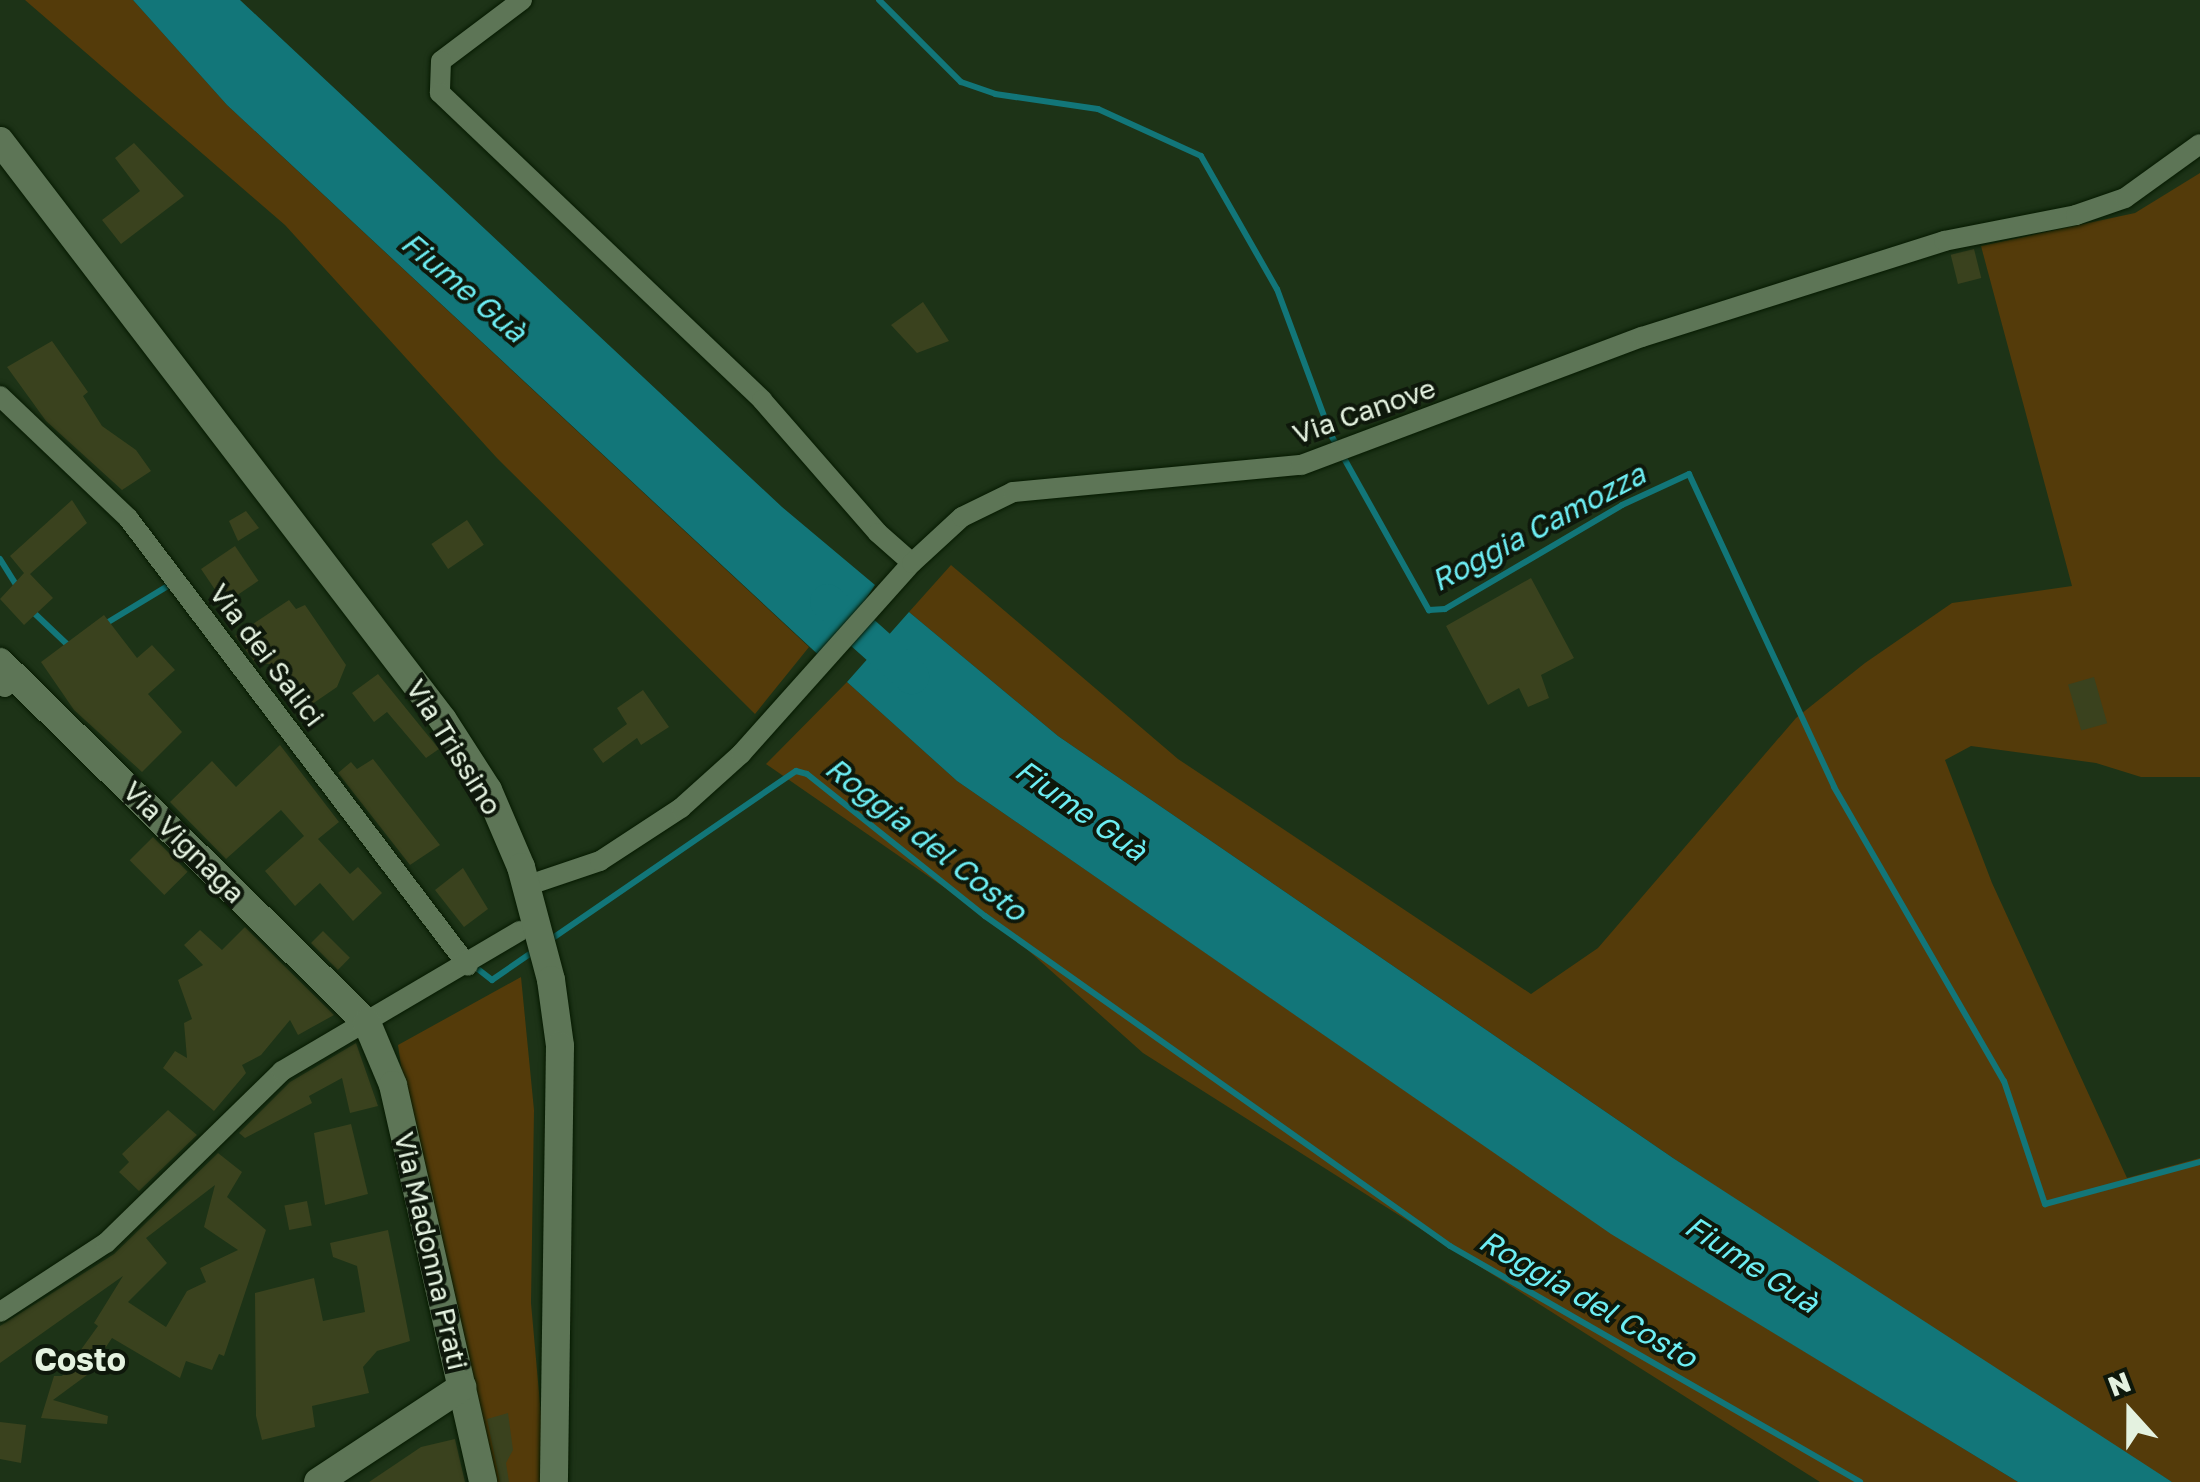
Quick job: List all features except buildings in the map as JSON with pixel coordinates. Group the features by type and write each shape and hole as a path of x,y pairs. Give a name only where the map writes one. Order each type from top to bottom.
{"main road":[{"name":"Via Trissino","path":"0,141 443,720 488,790 526,886 552,980 560,1046 554,1482"},
{"name":"Via Vignaga","path":"4,673 367,1023"},
{"name":"Via Madonna Prati","path":"367,1023 393,1085 484,1482"},
{"path":"318,1482 462,1387"}],"street":[{"path":"522,0 441,61 440,93 762,400 878,533 912,563"},
{"name":"Via Canove","path":"526,886 600,861 681,808 816,672 912,563 962,517 1013,492 1301,465 1642,337 1944,241 2076,216 2125,198 2200,144"},
{"name":"Via dei Salici","path":"0,396 128,518 468,966"},
{"path":"0,1312 22,1293 106,1243 282,1071 468,966 520,931"},
{"path":"0,1293 22,1293"}],"shaded area":[{"path":"25,0 133,0 227,105 809,647 755,714 496,457 285,225"},
{"path":"2200,173 2200,777 2141,777 2096,763 1971,746 1945,760 1992,883 2127,1178 2200,1158 2200,1482 2172,1482 2047,1406 1673,1158 1058,736 909,612 951,565 1178,759 1531,994 1598,948 1796,718 1865,663 1952,603 2072,586 1981,246 2135,213"},
{"path":"847,682 957,781 1611,1233 2018,1482 1820,1482 1143,1053 1003,928 766,764"},
{"path":"521,977 534,1110 531,1303 547,1482 489,1482 415,1164 398,1045"}],"water":[{"path":"133,0 240,0 782,507 875,585 825,661 227,105"},
{"path":"909,612 1058,736 1673,1158 2172,1482 2018,1482 1611,1234 957,781 847,682"}],"waterway":[{"name":"Roggia Camozza","path":"879,0 961,82 995,94 1098,109 1201,156 1277,289 1331,435 1429,610 1445,609 1622,505 1689,474 1834,787 2004,1081 2045,1204 2200,1162"},
{"name":"Roggia del Costo","path":"0,559 18,588"},
{"name":"Roggia del Costo","path":"105,624 171,584"},
{"name":"Fiume Guà","path":"827,601 911,676"},
{"name":"Roggia del Costo","path":"32,611 70,647"},
{"name":"Roggia del Costo","path":"547,942 796,771 807,774 985,916 1450,1246 1860,1482"},
{"name":"Roggia del Costo","path":"474,966 492,980 537,949"}],"district":[{"name":"Costo","path":"80,1359"}]}
